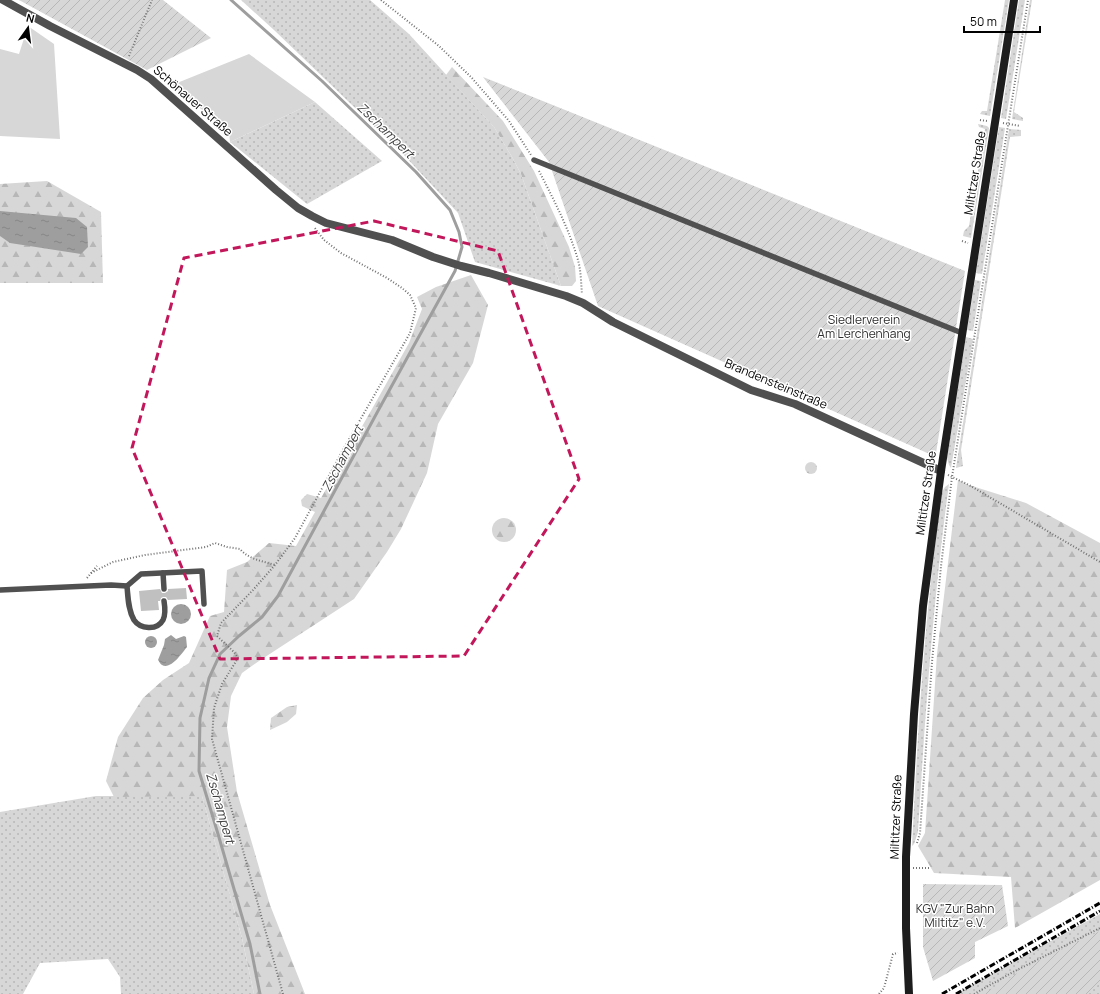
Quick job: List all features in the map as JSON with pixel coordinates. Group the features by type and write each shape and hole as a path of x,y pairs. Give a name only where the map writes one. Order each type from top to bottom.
{"street":[{"name":"Schönauer Straße","path":"3,0 126,64 151,79 298,208 326,223 392,240 452,263"},
{"name":"Miltitzer Straße","path":"909,994 907,950 910,869 911,759 917,666 940,470 1014,0"},
{"name":"Brandensteinstraße","path":"452,263 566,296 584,303 613,322 751,390 795,404 940,470"}],"lane":[{"path":"534,160 962,333"},
{"path":"0,590 111,584 127,586 142,574 202,571 204,604"},
{"path":"163,573 164,589"},
{"path":"127,586 128,605 133,618 141,626 148,628 159,625 165,614 164,601"}],"path":[{"path":"126,64 152,0"},
{"path":"381,0 439,46 472,78 509,121 534,160 561,215 578,261 584,303"},
{"path":"915,847 920,832 932,662 942,558 952,477 1028,0"},
{"path":"283,994 212,739 214,708 222,684 238,658 234,652 217,636 221,623 275,565 295,538 344,448 410,333 416,308 410,295 402,288 387,278 341,253 324,240 315,228 312,216"},
{"path":"940,470 1100,562"},
{"path":"91,573 113,562 145,555 206,547 215,543 240,549 244,554 257,560 275,565"},
{"path":"910,869 915,861"},
{"path":"910,869 929,868"},
{"path":"974,994 1015,971 1100,928"},
{"path":"878,994 884,988 892,954 907,950"}],"highlighted area":[{"path":"374,221 498,251 579,479 464,656 220,659 132,448 184,258"}],"green space":[{"path":"19,0 163,0 211,38 147,70"},
{"path":"241,0 370,0 409,34 494,127 521,174 561,286 475,262 458,213 403,154"},
{"path":"1005,0 1009,0 990,116 980,114 982,111 987,111"},
{"path":"1019,0 1025,0 1006,119 1001,118"},
{"path":"1030,0 1032,0 1014,112 1023,118 1023,121 1012,119"},
{"path":"28,26 54,44 60,139 0,136 0,49 19,54"},
{"path":"249,54 315,102 230,142 229,132 172,85"},
{"path":"452,67 503,121 534,171 569,247 575,267 576,281 572,286 561,286 521,174 494,127 446,75"},
{"name":"Siedlerverein Am Lerchenhang","path":"483,77 965,271 936,453 934,456 598,306 549,162"},
{"path":"315,102 382,161 307,204 230,142"},
{"path":"978,124 989,128 971,238 963,236 964,231 969,226 985,129 979,127"},
{"path":"999,127 1005,128 982,274 976,273"},
{"path":"1009,129 1021,130 1021,136 1010,137 961,450 963,466 956,468"},
{"path":"47,181 101,212 103,283 0,283 0,184"},
{"path":"471,275 488,305 473,363 438,424 427,473 401,529 354,599 242,673 231,696 227,727 237,792 270,905 305,994 254,994 242,938 202,796 114,797 106,781 118,737 143,698 163,680 189,663 210,616 224,612 227,570 247,562 269,543 296,546 315,512 302,506 301,500 307,494 321,498 372,409 409,343 422,309 417,297 436,287"},
{"path":"975,280 981,281 973,331 967,330"},
{"path":"966,337 973,339 951,468 947,458"},
{"path":"809,462 813,462 817,468 813,474 809,474 805,470 805,466"},
{"path":"958,480 969,485 1026,503 1100,543 1100,880 1015,928 1011,877 934,873 918,846 925,833 937,654"},
{"path":"949,484 938,571 930,658 918,832 912,846 920,713 931,580 942,492"},
{"path":"504,518 513,521 516,530 513,539 504,542 495,539 492,530 495,521"},
{"path":"297,705 296,714 287,722 270,730 271,718 287,707"},
{"path":"96,796 202,796 242,938 254,994 121,994 120,977 108,959 40,963 23,994 0,994 0,812"},
{"name":"KGV \"Zur Bahn Miltitz\" e.V.","path":"923,884 1002,885 1008,926 975,942 975,958 933,981 923,947"},
{"path":"1100,914 1100,994 955,994"},
{"path":"1100,931 1100,983 1088,994 983,994 1034,963"}],"water":[{"path":"0,211 76,218 87,227 88,247 81,254 10,243 0,236"},
{"path":"181,604 188,607 191,614 188,621 181,624 174,621 171,614 174,607"},
{"path":"171,635 176,639 184,636 186,637 187,647 173,663 165,666 161,665 158,660 165,639"},
{"path":"151,636 155,638 157,642 155,646 151,648 147,646 145,642 147,638"}],"building":[{"path":"186,588 187,599 168,600 166,597 163,597 160,601 158,601 159,610 141,611 139,591 160,589 162,593 165,593 168,589"}],"waterway":[{"name":"Zschampert","path":"231,0 322,81 416,172 450,210 459,232 462,247 455,271 278,596 262,617 220,654 209,678 200,718 199,771 250,944 260,994"}],"railway":[{"path":"942,994 1100,903"},
{"path":"956,994 1100,911"}]}
